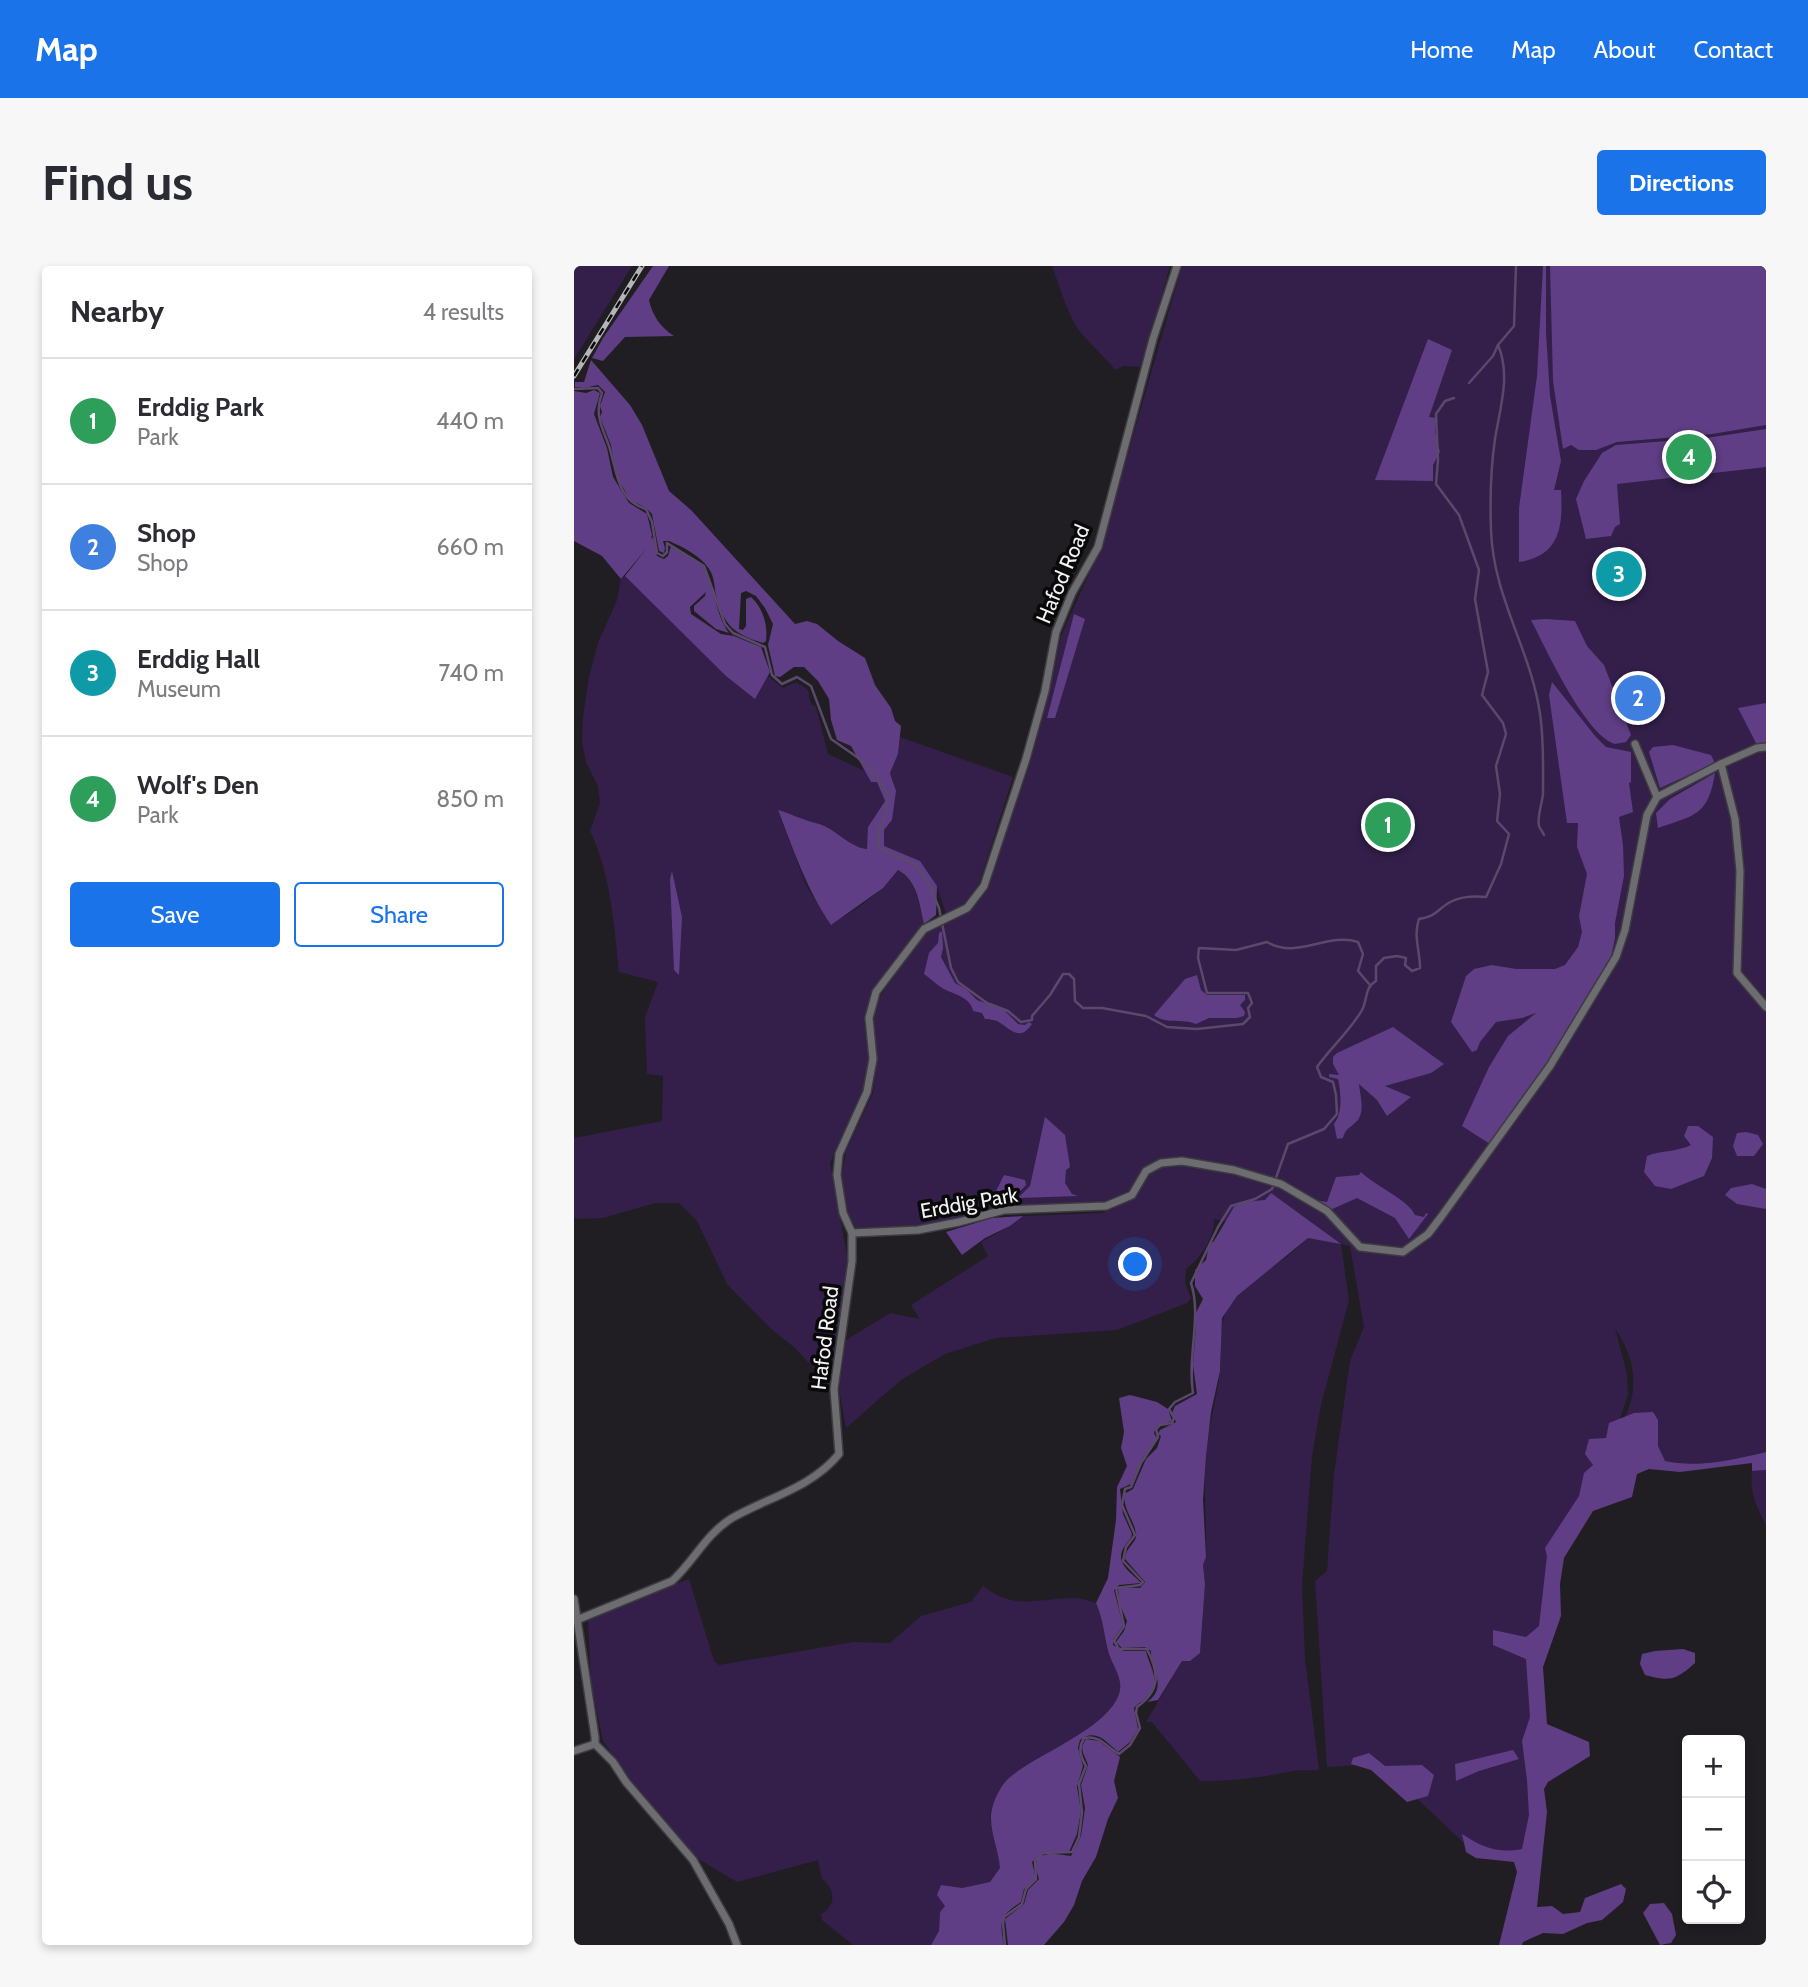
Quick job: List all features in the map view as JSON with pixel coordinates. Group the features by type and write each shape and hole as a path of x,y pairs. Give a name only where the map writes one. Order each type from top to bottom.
{"street":[{"name":"Hafod Road","path":"579,1619 672,1581 684,1571 708,1537 732,1518 779,1497 827,1470 839,1454 834,1389 852,1261 852,1233 843,1213 837,1175 839,1154 867,1092 873,1059 869,1018 876,992 924,929 967,908 984,886 1026,759 1045,691 1056,632 1072,593 1098,547 1153,339 1177,266"},
{"path":"1635,744 1657,797 1721,764 1757,748 1766,747"},
{"path":"1721,764 1735,819 1740,871 1737,973 1766,1007"},
{"name":"Erddig Park","path":"852,1233 918,1230 1004,1210 1106,1206 1132,1195 1146,1171 1161,1163 1182,1161 1234,1170 1279,1184 1328,1211 1360,1247 1403,1252 1428,1234 1550,1066 1616,957 1625,930 1647,815 1657,797"},
{"path":"574,1599 595,1744 613,1762 626,1782 693,1860 729,1924 737,1945"},
{"path":"574,1751 595,1744"}],"shaded area":[{"path":"574,266 632,266 574,359"},
{"path":"653,266 669,266 649,300 658,321 674,336 625,337 603,361 592,358 603,338"},
{"path":"1052,266 1170,266 1142,367 1123,366 1115,370 1087,340 1070,315"},
{"path":"1182,266 1766,266 1766,1452 1703,1463 1664,1461 1658,1446 1658,1420 1634,1413 1625,1417 1632,1394 1633,1372 1627,1350 1615,1328 1627,1374 1628,1395 1610,1449 1566,1528 1542,1650 1532,1859 1511,1858 1464,1843 1376,1764 1327,1767 1315,1581 1327,1571 1334,1474 1350,1361 1364,1327 1350,1246 1341,1244 1349,1300 1321,1405 1312,1456 1302,1585 1305,1659 1319,1769 1295,1770 1246,1779 1200,1781 1152,1722 1146,1722 1182,1661 1200,1653 1205,1584 1203,1565 1206,1557 1206,1455 1220,1371 1223,1319 1231,1303 1248,1285 1308,1237 1214,1219 1206,1247 1186,1269 1185,1283 1191,1298 1187,1303 1117,1330 996,1338 945,1354 901,1380 846,1428 839,1389 846,1340 890,1313 920,1319 911,1305 988,1256 981,1242 1023,1216 1102,1213 1117,1205 1004,1207 968,1214 957,1220 915,1227 855,1228 845,1212 842,1175 846,1151 873,1093 877,1058 871,1018 880,996 925,933 969,911 988,887 1030,763 1061,636 1101,547"},
{"path":"1543,266 1546,266 1550,396 1561,461 1554,490 1561,490 1561,515 1560,527 1551,546 1533,559 1519,562 1519,508 1537,376"},
{"path":"1550,266 1766,266 1766,425 1712,434 1617,442 1596,450 1579,450 1571,445 1563,449 1553,381"},
{"path":"1428,339 1452,350 1429,417 1436,418 1435,432 1440,452 1433,465 1433,481 1375,480"},
{"path":"591,360 630,405 642,425 669,491 691,510 795,624 807,621 817,624 865,658 875,685 891,708 895,721 901,726 898,754 890,773 896,791 892,820 884,830 884,846 920,861 937,886 936,915 924,924 914,886 898,870 883,888 831,925 822,911 801,869 778,810 823,825 854,845 867,849 868,827 885,801 877,782 871,782 851,746 837,740 829,699 818,681 804,667 794,667 780,677 775,676 768,645 773,624 756,596 746,591 741,593 739,629 743,630 746,626 746,599 751,597 759,606 765,623 766,641 763,643 737,632 727,621 719,606 712,576 701,560 669,541 663,541 664,553 659,551 652,514 630,500 616,475 611,445 600,417 600,406 605,392 598,385 575,387 575,382 584,382"},
{"path":"594,390 600,393 594,414 607,448 613,477 629,503 647,514 657,556 664,559 671,546 694,559 706,570 720,615 729,633 716,629 694,611 694,606 706,592 690,607 691,614 721,634 734,636 761,647 770,672 755,699 726,676 625,576 647,548 621,579 602,556 574,541 574,391 586,393"},
{"path":"1766,429 1766,467 1617,484 1620,524 1615,527 1611,536 1586,539 1576,499 1602,453 1616,445 1706,438"},
{"path":"625,576 740,687 768,676 783,688 796,682 806,688 812,705 816,707 828,754 865,771 871,782 877,781 885,801 868,827 868,849 856,846 823,826 778,811 807,887 831,924 868,900 898,870 913,886 924,924 873,991 864,1018 869,1060 863,1092 830,1163 848,1261 827,1395 821,1376 727,1284 697,1221 679,1203 655,1203 603,1218 574,1217 574,1138 662,1121 663,1076 647,1074 645,1017 658,982 619,972 607,882 590,831 600,803 598,786 586,762 582,742 589,677 598,643 617,600 621,579"},
{"path":"1074,614 1085,619 1055,718 1047,718"},
{"path":"1531,620 1575,621 1587,646 1604,665 1631,735 1626,742 1615,744 1603,737 1591,725 1567,690"},
{"path":"1552,682 1606,747 1631,752 1629,783 1633,812 1619,817 1624,876 1610,962 1556,1050 1490,1144 1462,1126 1489,1067 1508,1036 1536,1013 1496,1022 1477,1050 1472,1052 1451,1022 1466,976 1474,969 1492,965 1516,969 1555,969 1565,965 1578,947 1582,932 1579,916 1587,874 1577,847 1578,823 1567,823 1549,695"},
{"path":"1766,703 1766,743 1757,745 1738,708"},
{"path":"900,737 1013,777 979,884 964,904 946,914 937,886 920,861 884,847 884,830 892,820 894,783 890,773 898,754"},
{"path":"1673,745 1711,755 1714,761 1713,764 1660,788 1649,752 1653,747"},
{"path":"1715,773 1708,798 1698,812 1658,828 1656,813 1670,799"},
{"path":"672,871 682,917 679,975 674,970 670,879"},
{"path":"942,931 941,957 955,983 977,1000 1004,1010 1018,1024 1032,1024 1027,1030 1023,1033 1014,1032 997,1021 985,1019 982,1013 973,1011 967,1000 942,988 924,974 929,953 938,943 939,933"},
{"path":"1197,975 1201,990 1207,995 1245,995 1245,1000 1240,1005 1245,1012 1244,1016 1209,1018 1196,1024 1164,1020 1154,1015 1185,979"},
{"path":"1393,1027 1444,1064 1431,1073 1385,1086 1411,1097 1387,1116 1377,1100 1359,1084 1362,1102 1360,1116 1343,1138 1337,1139 1334,1124 1340,1109 1338,1079 1329,1077 1329,1074 1339,1075 1333,1064 1333,1057"},
{"path":"1045,1117 1065,1135 1070,1167 1066,1170 1065,1183 1072,1194 1078,1196 1018,1198 1030,1186"},
{"path":"1688,1126 1698,1126 1713,1137 1712,1158 1704,1176 1671,1189 1655,1186 1644,1172 1647,1156 1691,1145 1684,1136"},
{"path":"1737,1133 1758,1135 1763,1144 1754,1156 1737,1156 1733,1146"},
{"path":"1361,1172 1399,1198 1415,1215 1424,1217 1428,1214 1409,1239 1395,1218 1357,1198 1330,1210 1315,1200 1327,1202 1336,1177 1359,1175"},
{"path":"1004,1175 1025,1180 1026,1185 1014,1198 988,1200 996,1191"},
{"path":"1752,1184 1766,1189 1766,1209 1737,1204 1725,1195 1731,1188"},
{"path":"1271,1193 1341,1244 1308,1238 1237,1296 1222,1318 1220,1371 1211,1412 1203,1500 1206,1557 1203,1565 1205,1584 1200,1653 1190,1661 1182,1661 1158,1700 1147,1702 1157,1690 1158,1684 1151,1651 1145,1647 1122,1648 1116,1642 1127,1621 1120,1605 1118,1589 1140,1588 1145,1582 1125,1559 1136,1537 1124,1494 1133,1489 1146,1459 1157,1448 1160,1430 1176,1422 1172,1413 1175,1406 1197,1394 1193,1365 1195,1315 1203,1299 1195,1286 1195,1270 1206,1260 1209,1245 1234,1207 1244,1202 1265,1200"},
{"path":"1023,1216 962,1255 946,1232 992,1218"},
{"path":"1130,1395 1157,1402 1168,1409 1172,1421 1156,1427 1154,1433 1157,1439 1142,1459 1131,1484 1120,1489 1123,1514 1132,1534 1123,1549 1121,1560 1141,1583 1119,1585 1114,1590 1123,1625 1113,1640 1113,1645 1124,1651 1146,1651 1154,1685 1146,1698 1134,1708 1138,1729 1130,1742 1118,1752 1096,1736 1091,1735 1080,1740 1078,1748 1083,1766 1077,1787 1081,1811 1077,1834 1069,1852 1043,1852 1032,1862 1036,1879 1024,1889 1021,1902 1003,1919 1004,1945 931,1945 939,1931 940,1912 945,1906 937,1895 941,1885 962,1888 990,1882 1000,1868 991,1812 1004,1783 1021,1769 1072,1739 1104,1716 1120,1690 1096,1603 1108,1578 1116,1520 1117,1487 1127,1466 1121,1448 1124,1432 1119,1398"},
{"path":"1653,1412 1658,1420 1658,1446 1665,1461 1703,1463 1766,1452 1766,1470 1752,1471 1752,1463 1680,1472 1649,1469 1637,1474 1632,1497 1593,1511 1564,1558 1560,1584 1561,1616 1543,1667 1547,1724 1589,1742 1590,1756 1548,1782 1544,1789 1547,1812 1537,1907 1552,1906 1563,1914 1580,1912 1585,1898 1621,1884 1626,1889 1623,1902 1602,1920 1587,1923 1563,1934 1543,1933 1523,1942 1522,1945 1499,1945 1517,1872 1514,1862 1476,1858 1466,1852 1462,1834 1491,1848 1506,1851 1522,1849 1529,1815 1522,1741 1530,1717 1526,1659 1493,1645 1493,1630 1526,1637 1539,1626 1547,1556 1545,1548 1579,1496 1584,1473 1593,1465 1585,1454 1589,1439 1606,1438 1609,1423 1634,1413"},
{"path":"1766,1470 1766,1525 1754,1499 1751,1479 1752,1471"},
{"path":"689,1579 714,1661 719,1665 854,1642 890,1643 921,1616 971,1602 983,1586 994,1594 1016,1601 1074,1598 1085,1600 1096,1603 1099,1610 1109,1654 1120,1681 1120,1690 1104,1716 1072,1739 1021,1769 1001,1788 990,1816 1001,1868 991,1882 962,1888 940,1912 939,1932 931,1945 853,1945 822,1920 821,1914 832,1902 832,1892 822,1879 818,1860 737,1882 697,1858 638,1791 603,1741 591,1683 588,1621 617,1606"},
{"path":"1683,1649 1695,1653 1695,1663 1683,1673 1667,1679 1645,1675 1640,1664 1642,1654"},
{"path":"1086,1739 1099,1741 1120,1757 1114,1781 1118,1798 1096,1857 1064,1922 1044,1945 1008,1945 1005,1919 1024,1904 1028,1890 1039,1879 1036,1868 1039,1857 1049,1854 1071,1856 1081,1836 1085,1808 1081,1785 1088,1765 1082,1749"},
{"path":"1513,1750 1519,1759 1456,1781 1455,1764"},
{"path":"1369,1753 1385,1766 1422,1765 1434,1775 1428,1796 1407,1802 1371,1770 1351,1764 1353,1758"},
{"path":"1664,1903 1672,1914 1676,1935 1671,1943 1660,1945 1643,1913 1650,1904"}],"waterway":[{"path":"1469,383 1493,356 1498,345 1514,326 1516,266"},
{"path":"1498,345 1504,380 1493,461 1493,555 1505,601 1529,668 1540,714 1543,794 1539,827 1544,835"},
{"path":"574,389 598,388 602,393 600,420 620,484 629,499 646,509 652,522 657,553 663,556 667,552 667,543 704,566 725,624 733,633 765,647 772,675 782,684 797,677 811,686 831,739 875,774 888,794 885,818 879,829 879,848 915,864 929,884 939,908 951,968 958,982 987,1003 1008,1011 1021,1022 1032,1020 1032,1016 1063,974 1069,974 1074,979 1075,1001 1083,1008 1102,1008 1146,1016 1167,1027 1197,1029 1243,1024 1250,1017 1248,1008 1252,1003 1248,993 1207,993 1198,958 1199,948 1236,950 1267,942 1290,948 1335,940 1358,942 1363,954 1358,971 1370,985"},
{"path":"1005,1945 1004,1917 1022,1904 1026,1889 1036,1879 1035,1861 1043,1853 1072,1852 1079,1837 1082,1812 1079,1784 1086,1766 1080,1752 1084,1738 1095,1738 1119,1754 1130,1745 1140,1728 1137,1707 1145,1701 1156,1681 1154,1666 1147,1649 1119,1649 1114,1641 1124,1626 1116,1588 1140,1585 1143,1582 1123,1561 1126,1547 1135,1535 1122,1505 1125,1489 1131,1487 1141,1463 1158,1437 1156,1429 1160,1425 1172,1423 1174,1418 1169,1409 1175,1402 1193,1393 1195,1309 1191,1283 1231,1206 1255,1199 1272,1189 1288,1144 1324,1129 1337,1114 1333,1082 1321,1077 1317,1067 1362,1010 1368,990 1376,981 1376,966 1384,958 1397,956 1406,958 1405,965 1412,971 1420,968 1417,937 1419,919 1432,915 1456,899 1486,897 1501,864 1509,834 1497,821 1500,794 1496,766 1506,734 1503,723 1482,695 1488,672 1475,599 1479,570 1459,515 1436,484 1436,414 1445,401 1454,398"}],"railway":[{"path":"574,376 642,266"}],"place":[{"name":"Wolf's Den","path":"1689,457"},
{"name":"Erddig Hall","path":"1619,574"},
{"name":"Shop","path":"1638,698"},
{"name":"Erddig Park","path":"1388,825"}]}
